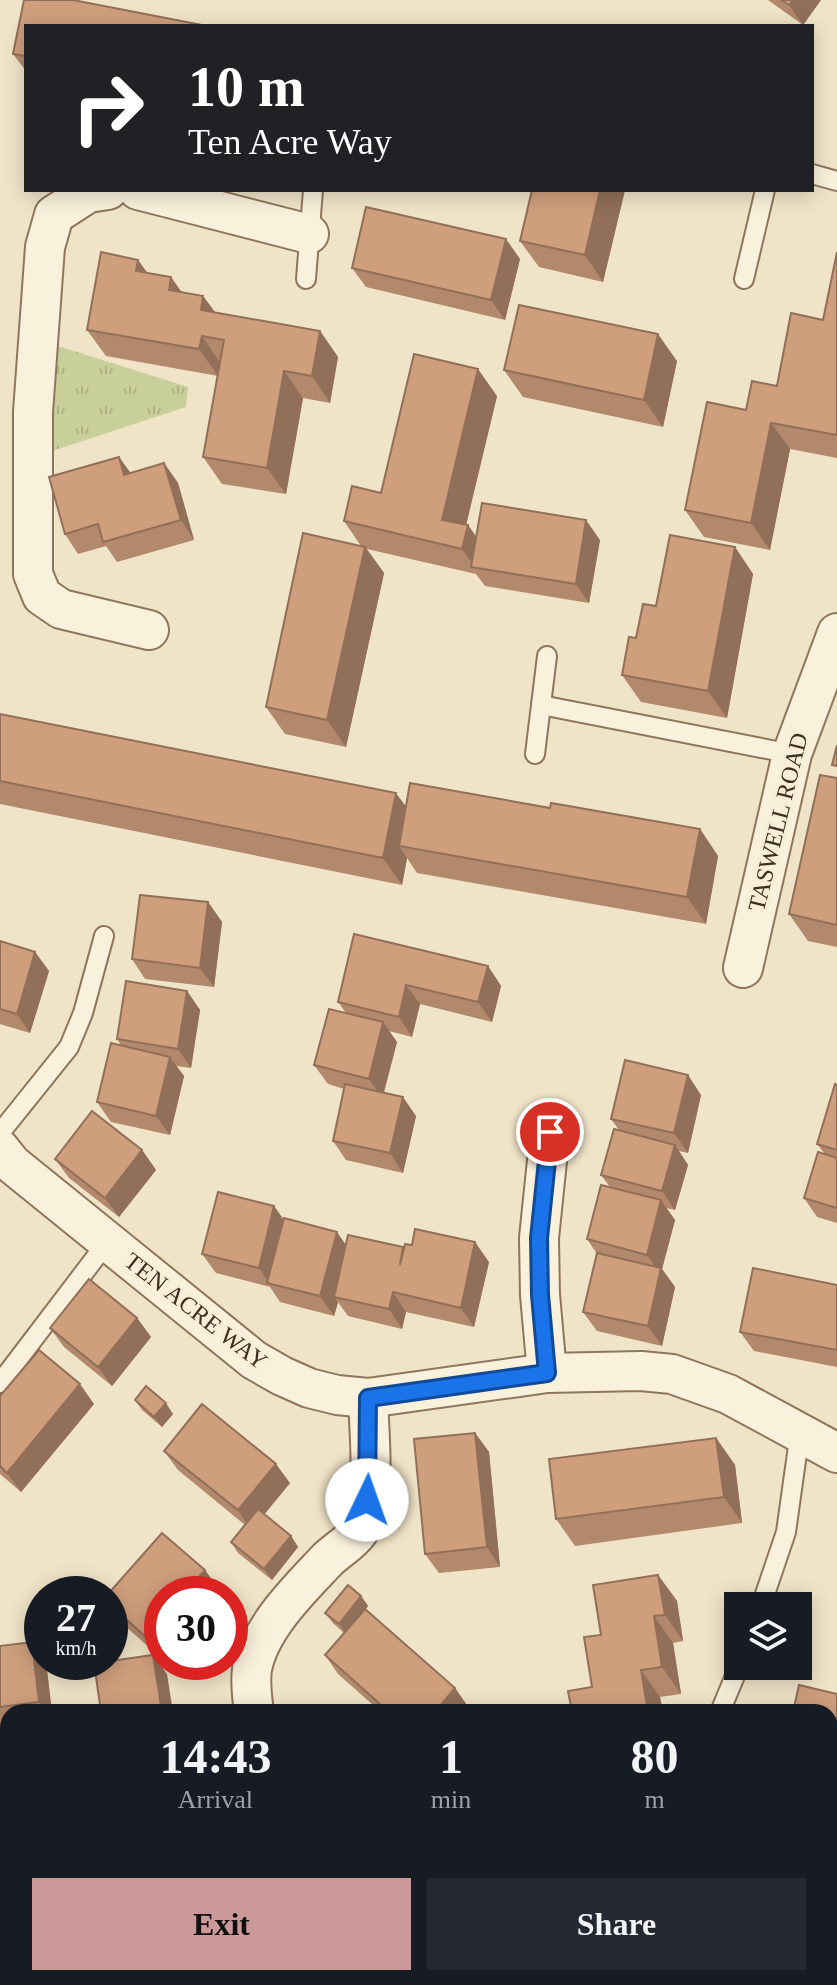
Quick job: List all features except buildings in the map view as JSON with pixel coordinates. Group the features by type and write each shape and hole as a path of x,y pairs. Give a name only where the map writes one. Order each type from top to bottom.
{"street":[{"path":"95,192 88,193 54,215 45,247 17,416 33,574 42,596 61,609 149,630"},
{"path":"146,192 309,234"},
{"name":"TASWELL ROAD","path":"743,968 792,754 837,633"},
{"path":"547,1373 539,1238 550,1132"},
{"name":"TEN ACRE WAY","path":"0,1149 12,1164 254,1360 309,1388 368,1398 547,1373 641,1371 672,1374 728,1394 837,1453"},
{"path":"254,1704 252,1670 273,1624 328,1559 354,1536 362,1522 369,1475 368,1398"}],"lane":[{"path":"814,175 837,181"},
{"path":"306,279 313,192"},
{"path":"744,279 765,192"},
{"path":"535,754 547,656"},
{"path":"541,705 792,754"},
{"path":"0,1133 69,1047 83,1013 104,936"},
{"path":"0,1383 108,1241"},
{"path":"766,1592 786,1532 800,1432"},
{"path":"723,1704 733,1680"}],"green space":[{"path":"39,340 188,387 186,407 34,457"}],"route":[{"path":"367,1500 370,1466 368,1398 547,1373 539,1238 550,1132"}]}
